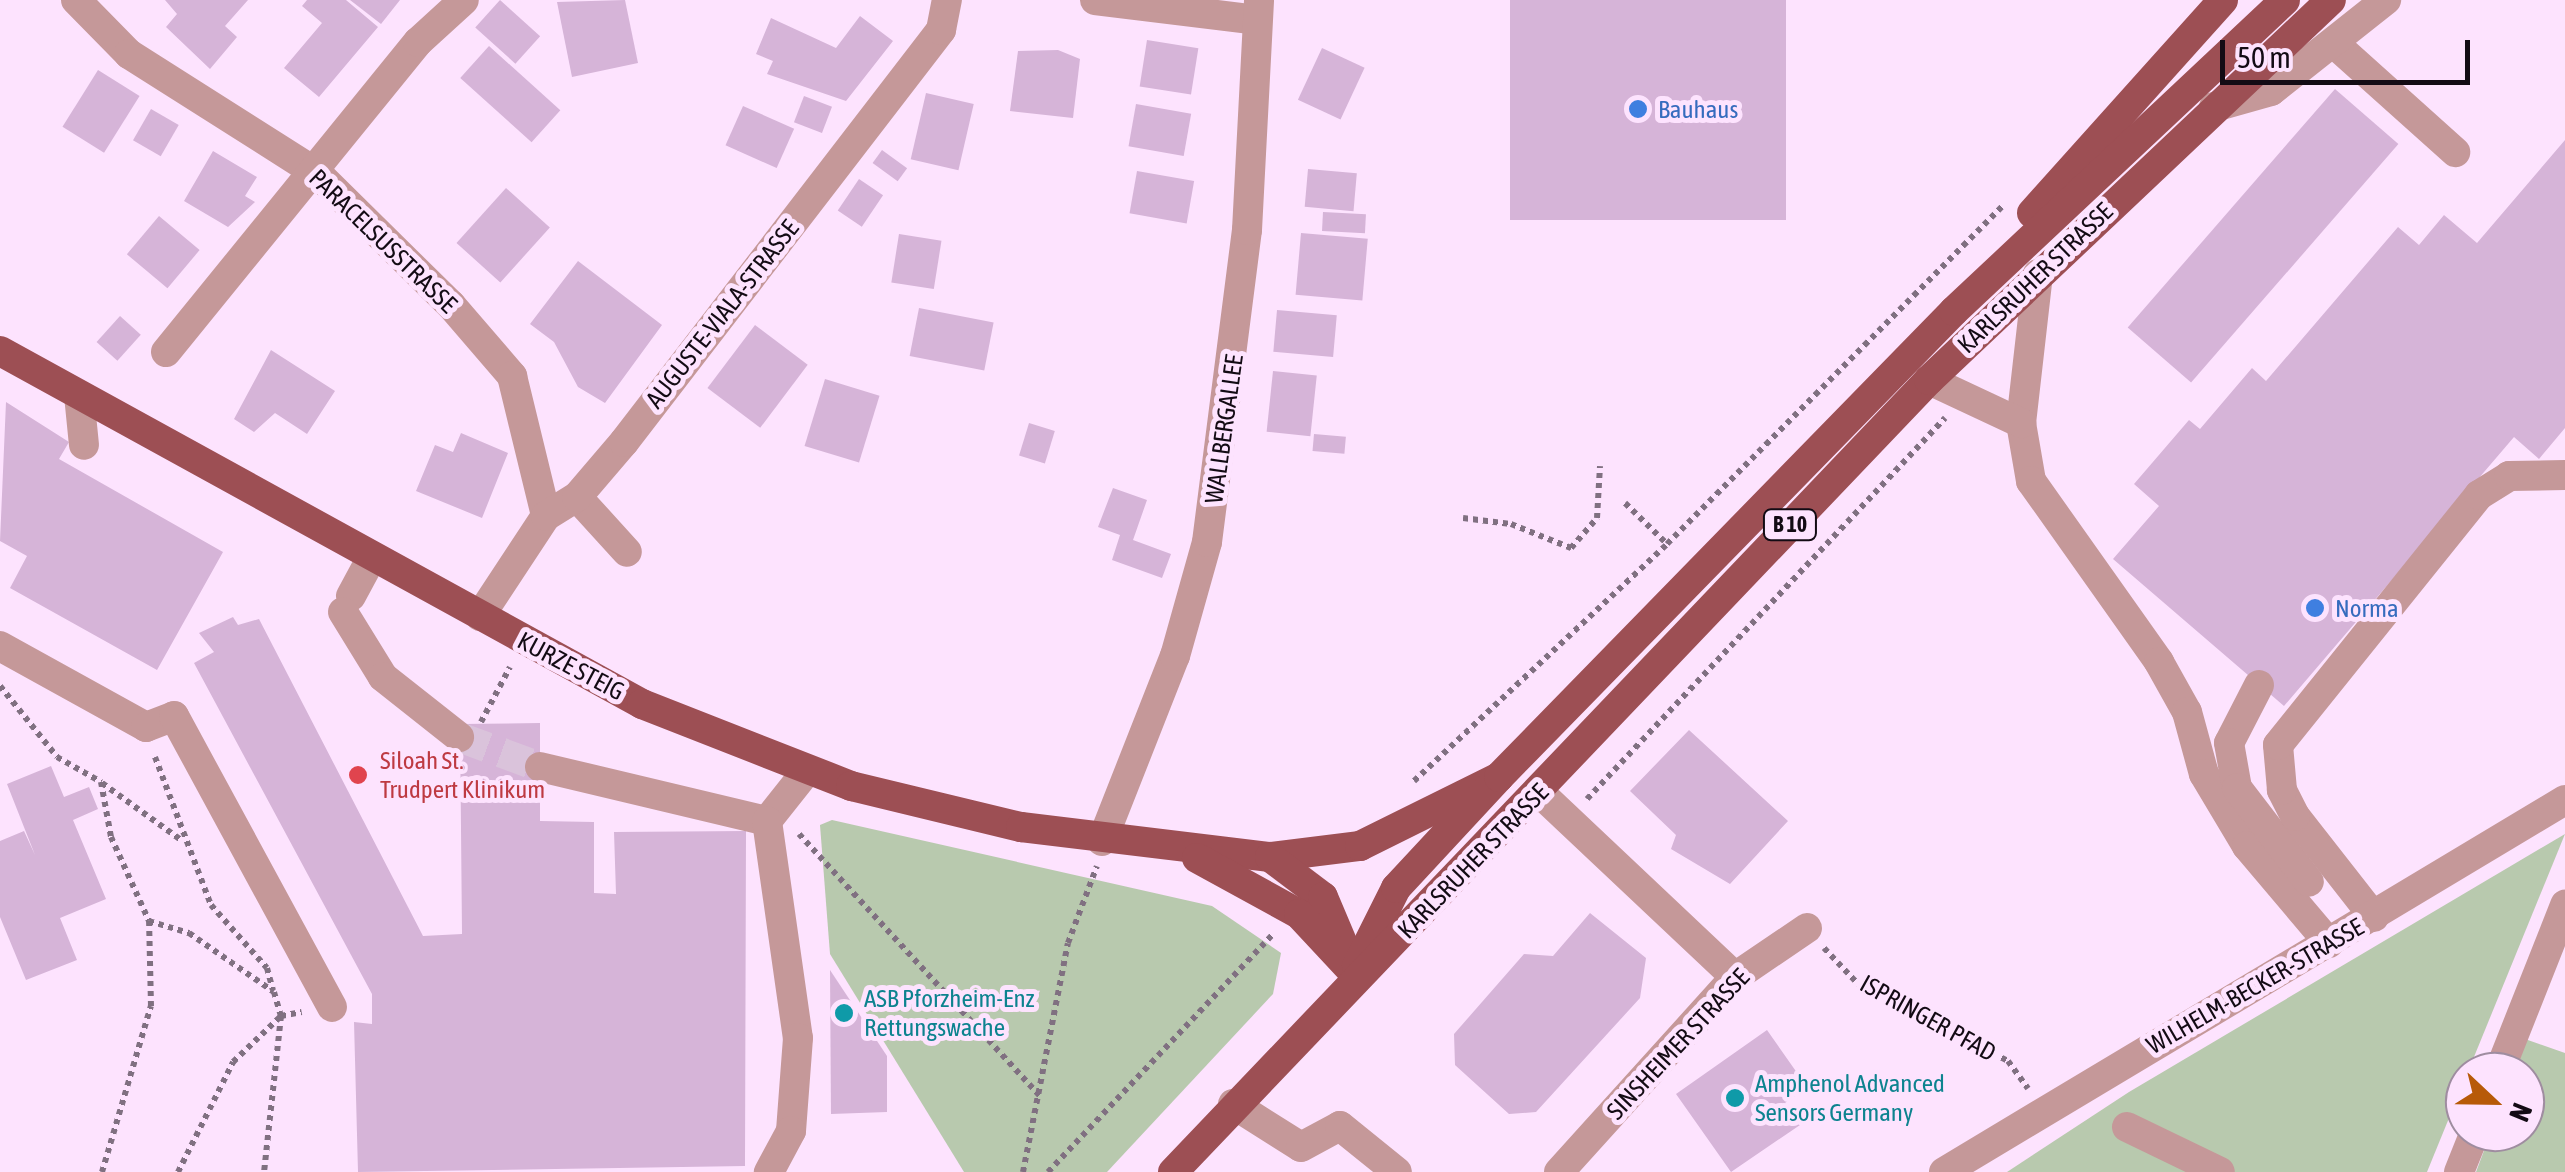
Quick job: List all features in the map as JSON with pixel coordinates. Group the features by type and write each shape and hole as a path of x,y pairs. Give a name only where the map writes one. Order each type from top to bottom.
{"main road":[{"path":"1954,311 2223,0"},
{"name":"KARLSRUHER STRASSE","path":"1354,973 1396,888 1499,777 1954,311 2285,0"},
{"name":"KARLSRUHER STRASSE","path":"1354,973 1426,916 1929,380 2331,0"},
{"name":"KURZE STEIG","path":"0,351 642,704 805,772 1102,840 1191,854 1270,857 1360,846 1499,777"},
{"name":"KURZE STEIG","path":"1191,854 1299,914 1354,973"},
{"path":"1270,857 1323,898 1354,973"},
{"name":"B 10","path":"1172,1172 1354,973"}],"street":[{"name":"PARACELSUSSTRASSE","path":"76,0 128,54 318,174 512,376 546,516"},
{"path":"166,352 318,174 418,42 464,0"},
{"name":"AUGUSTE-VIALA-STRASSE","path":"480,616 546,516 577,498 940,30 947,0"},
{"path":"1095,0 1258,10"},
{"path":"2214,107 2271,91 2337,46 2386,0"},
{"name":"WALLBERGALLEE","path":"1102,840 1175,656 1231,486 1258,10"},
{"path":"2337,46 2455,152"},
{"path":"2038,274 2021,423 2032,481 2159,662 2187,712 2204,774 2247,846 2329,943"},
{"path":"1929,380 1970,392 2021,423"},
{"path":"79,395 84,445"},
{"path":"2374,917 2295,816 2282,790 2278,745 2479,495 2509,476 2565,474"},
{"path":"577,498 627,552"},
{"path":"372,556 347,604 383,677 468,733"},
{"path":"0,646 146,727 174,716 332,1007"},
{"path":"2259,685 2229,743 2236,788 2309,882"},
{"path":"540,767 773,816"},
{"path":"768,1172 791,1131 798,1038 773,816 805,772"},
{"path":"1545,788 1735,977"},
{"name":"WILHELM-BECKER-STRASSE","path":"1944,1172 2565,800"},
{"path":"2507,1052 2565,905"},
{"name":"SINSHEIMER STRASSE","path":"1559,1172 1735,977 1806,928"},
{"path":"1233,1104 1301,1147 1340,1126 1397,1172"},
{"path":"2128,1127 2220,1172"}],"path":[{"path":"1407,787 1667,544 2017,191"},
{"path":"1545,788 1588,799 1970,392"},
{"path":"1463,518 1512,524 1571,548 1596,518 1600,466"},
{"path":"1625,503 1667,544"},
{"path":"468,733 511,666"},
{"path":"0,686 56,757 101,782 182,841 203,868 211,905 267,968 281,1016 264,1172"},
{"path":"146,727 182,841"},
{"path":"101,782 111,837 149,921 151,1006 102,1172"},
{"path":"773,816 1040,1096"},
{"path":"1023,1172 1068,944 1092,898"},
{"path":"1048,1172 1299,914"},
{"path":"149,921 188,933 274,992"},
{"name":"ISPRINGER PFAD","path":"1806,928 1859,984 2008,1061 2043,1111"},
{"path":"178,1172 233,1062 281,1016"}],"green space":[{"path":"832,820 1212,906 1281,953 1273,994 1107,1172 964,1172 830,954 820,825"},
{"path":"2565,834 2476,1052 2445,1052 2445,1128 2427,1172 2007,1172 2129,1092"},
{"path":"2525,1039 2565,1053 2565,1172 2476,1172 2484,1152 2545,1152 2545,1052 2520,1052"}],"building":[{"path":"165,0 248,0 225,26 237,37 210,69 166,27 177,14"},
{"path":"307,0 346,0 378,27 319,97 284,68 322,23 302,6"},
{"path":"350,0 400,0 381,24"},
{"path":"500,0 540,36 515,64 475,27"},
{"path":"625,0 638,63 572,77 557,2"},
{"name":"Bauhaus","path":"1510,0 1786,0 1786,220 1510,220"},
{"path":"860,16 893,41 846,101 767,74 773,61 756,54 771,18 836,48"},
{"path":"1147,40 1198,48 1191,95 1140,86"},
{"path":"489,46 560,110 532,142 460,78"},
{"path":"1322,48 1365,68 1341,120 1298,100"},
{"path":"1058,50 1080,59 1073,118 1010,111 1018,51"},
{"path":"98,70 140,96 104,153 62,127"},
{"path":"2335,89 2398,144 2191,383 2128,327"},
{"path":"926,93 974,104 958,170 911,159"},
{"path":"804,96 832,107 822,133 794,122"},
{"path":"1136,104 1191,114 1184,156 1129,146"},
{"path":"743,106 794,129 777,168 726,145"},
{"path":"151,109 179,125 161,156 133,140"},
{"path":"2565,140 2565,428 2539,459 2514,437 2284,706 2113,559 2159,506 2134,484 2189,420 2200,429 2252,368 2266,381 2398,227 2419,245 2444,215 2477,243"},
{"path":"882,150 907,168 898,181 873,163"},
{"path":"213,151 257,177 245,196 255,202 228,227 184,201"},
{"path":"1308,169 1357,173 1354,211 1305,207"},
{"path":"1137,171 1194,181 1187,223 1130,213"},
{"path":"859,179 883,195 862,227 838,211"},
{"path":"506,188 550,227 500,282 456,243"},
{"path":"1323,212 1366,214 1365,233 1322,231"},
{"path":"159,216 200,250 167,288 127,254"},
{"path":"1301,233 1368,239 1362,301 1296,295"},
{"path":"899,234 941,241 934,289 891,282"},
{"path":"578,261 662,325 605,403 578,387 554,342 530,324"},
{"path":"919,308 994,323 984,371 910,356"},
{"path":"1277,310 1337,315 1333,357 1273,352"},
{"path":"120,316 141,335 117,361 97,342"},
{"path":"755,325 808,365 760,428 707,388"},
{"path":"271,350 335,391 307,434 275,413 254,432 234,419"},
{"path":"1273,371 1317,376 1310,436 1267,432"},
{"path":"825,379 880,396 859,463 805,446"},
{"path":"6,402 69,442 59,459 223,552 157,670 10,588 27,556 0,541"},
{"path":"1029,423 1055,431 1045,463 1019,456"},
{"path":"461,433 508,453 482,518 416,491 435,445 453,452"},
{"path":"1314,434 1346,437 1344,454 1313,451"},
{"path":"1113,488 1147,500 1133,540 1171,554 1162,578 1112,560 1120,535 1098,527"},
{"path":"233,617 238,625 259,619 423,936 462,934 460,724 540,723 540,821 594,822 594,893 616,894 614,832 746,831 745,1166 358,1172 354,1022 372,1024 372,994 194,663 214,652 199,633"},
{"path":"1689,730 1788,821 1730,884 1671,849 1676,835 1630,791"},
{"path":"51,766 64,797 89,787 98,809 73,820 106,899 60,918 77,960 26,980 0,917 0,841 24,831 35,855 7,784"},
{"path":"1590,913 1646,958 1640,998 1536,1112 1509,1114 1455,1065 1454,1034 1524,954 1553,956"},
{"name":"ASB Pforzheim-Enz Rettungswache","path":"830,970 887,1056 887,1112 831,1114"},
{"name":"Amphenol Advanced Sensors Germany","path":"1767,1030 1807,1087 1785,1103 1800,1125 1731,1172 1676,1094"}],"tunnel":[{"path":"459,737 540,767"}],"place":[{"name":"Bauhaus","path":"1638,109"},
{"name":"Norma","path":"2315,608"},
{"name":"Siloah St. Trudpert Klinikum","path":"358,775"},
{"name":"ASB Pforzheim-Enz Rettungswache","path":"844,1013"},
{"name":"Amphenol Advanced Sensors Germany","path":"1735,1098"}]}
